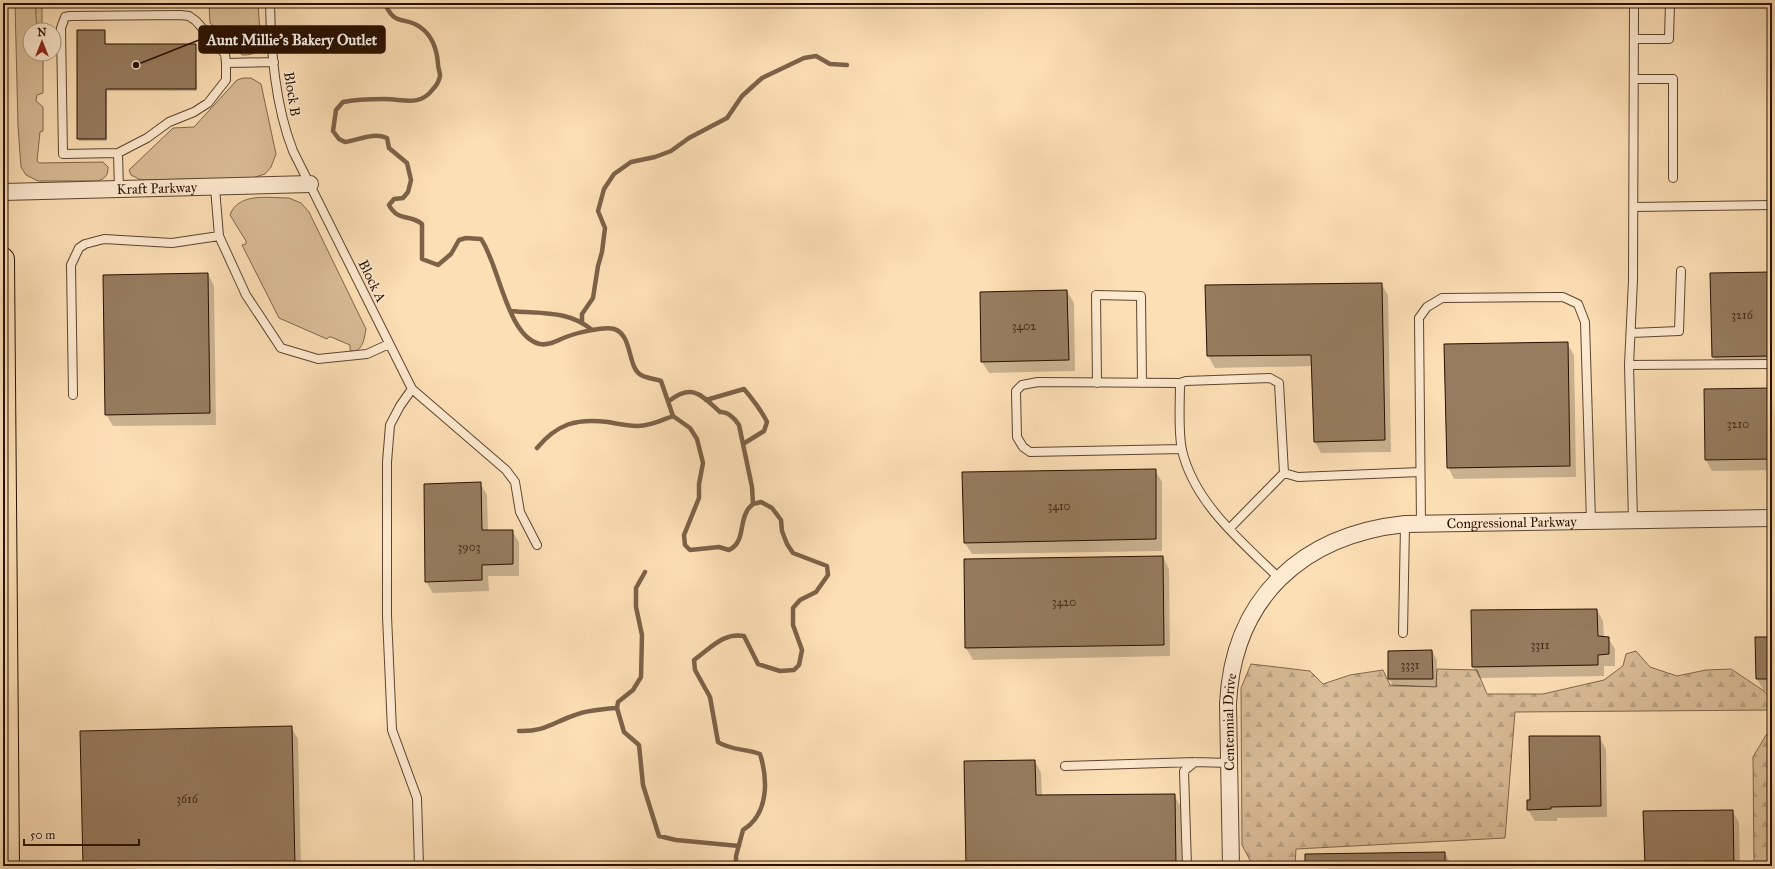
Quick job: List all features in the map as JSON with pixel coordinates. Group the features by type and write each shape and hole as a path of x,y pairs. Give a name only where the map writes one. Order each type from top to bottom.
{"main road":[{"path":"3,259 5,745 8,866"}],"street":[{"name":"Kraft Parkway","path":"3,192 215,188 310,184"},
{"name":"Congressional Parkway","path":"1276,583 1308,555 1341,538 1376,528 1405,524 1772,518"},
{"name":"Centennial Drive","path":"1231,866 1229,687 1236,652 1253,614 1276,583"}],"lane":[{"name":"Block B","path":"270,3 274,62 285,131 310,184"},
{"path":"1632,520 1629,365 1634,280 1634,3"},
{"path":"1634,39 1669,39 1670,3"},
{"path":"70,16 189,16 196,21 225,54 226,80 208,103 194,112 169,122 147,138 118,153 63,154 61,28 65,18 70,16"},
{"path":"226,63 274,62"},
{"path":"1634,79 1673,79 1673,178"},
{"path":"118,153 119,190"},
{"name":"Block A","path":"310,184 412,389"},
{"path":"215,188 219,236 246,295 281,348 318,359 367,354 389,344"},
{"path":"1634,207 1772,205"},
{"path":"73,395 71,265 79,248 84,244 104,239 172,244 219,236"},
{"path":"1631,333 1679,331 1681,271"},
{"path":"1097,383 1096,295 1140,296 1142,383"},
{"path":"1421,524 1419,318 1427,307 1442,298 1563,297 1578,304 1585,322 1591,521"},
{"path":"1629,365 1772,364"},
{"path":"1182,449 1030,452 1023,447 1017,437 1016,391 1022,385 1038,382 1180,384 1186,381 1270,378 1279,383 1284,473 1229,529"},
{"path":"1180,384 1182,449 1189,473 1220,520 1276,583"},
{"path":"419,866 417,798 392,730 387,616 386,462 390,425 400,406 412,389 506,470 515,482 520,512 537,545"},
{"path":"1284,473 1298,477 1420,472"},
{"path":"1403,633 1405,524"},
{"path":"1187,866 1184,771 1195,762"},
{"path":"1065,766 1195,762 1229,763"}],"green space":[{"path":"15,3 37,3 36,12 38,22 22,22 22,62 43,62 43,93 37,95 36,101 43,107 43,131 40,132 37,161 39,163 103,162 108,167 106,176 98,181 38,181 26,175 21,167 18,126"},
{"path":"37,3 44,3 45,7 42,7 42,22 37,22"},
{"path":"44,3 104,3 100,5 45,7"},
{"path":"209,3 258,3 261,48 252,54 242,55 210,23"},
{"path":"251,78 261,84 276,154 271,167 265,174 252,178 141,180 131,175 129,170 173,128 194,127 237,80"},
{"path":"255,198 289,198 301,203 309,212 366,329 362,345 354,352 350,350 350,345 331,337 327,339 279,318 242,245 246,244 246,241 230,215 234,208 240,203"},
{"path":"1636,651 1650,667 1677,676 1706,670 1731,669 1764,691 1772,700 1772,710 1515,712 1505,838 1296,849 1295,866 1253,866 1242,845 1241,688 1251,664 1310,671 1323,684 1350,675 1383,670 1390,685 1436,687 1437,669 1477,670 1487,694 1543,694 1604,680 1623,666 1626,654"},
{"path":"1772,732 1772,866 1754,866 1753,757 1766,735"}],"building":[{"path":"77,30 105,30 105,44 196,44 196,89 106,89 106,139 77,139"},
{"path":"1772,272 1772,356 1712,357 1710,273"},
{"path":"208,273 210,413 105,415 103,275"},
{"path":"1382,283 1385,440 1314,442 1311,355 1207,356 1205,285"},
{"path":"1067,290 1069,360 981,362 980,292"},
{"path":"1568,342 1570,466 1447,468 1444,344"},
{"path":"1772,388 1772,459 1705,460 1704,389"},
{"path":"1156,469 1156,539 964,543 962,472"},
{"path":"481,482 482,530 513,530 513,564 482,565 482,580 425,582 424,484"},
{"path":"1163,556 1164,645 965,648 964,559"},
{"path":"1597,609 1598,636 1609,637 1609,654 1598,655 1598,665 1472,667 1471,610"},
{"path":"1755,637 1772,637 1772,679 1756,679"},
{"path":"1432,650 1433,679 1388,679 1388,651"},
{"path":"292,726 295,866 83,866 80,731"},
{"path":"1529,736 1600,736 1601,806 1551,807 1551,809 1527,810 1527,800 1530,800"},
{"path":"1035,760 1036,795 1175,794 1176,866 966,866 964,761"},
{"path":"1733,810 1734,866 1645,866 1643,811"},
{"path":"1445,852 1445,866 1305,866 1305,854"}],"waterway":[{"path":"385,3 392,15 400,20 420,27 431,39 437,54 440,74 439,80 428,95 417,100 370,99 343,102 336,110 333,131 339,139 345,142 371,136 382,136 387,138 389,148 407,163 411,180 408,192 403,198 394,199 389,205 396,214 413,219 422,224 422,259 438,265 451,254 459,240 466,238 481,239 487,250 512,314 519,328 529,339 540,344 547,344 566,337 597,329 610,328 620,332 627,344 637,371 643,376 661,381 673,416 690,428 697,439 703,463 699,484 699,498 684,535 685,545 690,550 719,547 729,550 734,547 740,538 748,509 753,504 761,502 772,508 781,520 782,531 787,544 793,553 827,566 828,575 816,592 800,600 793,608 793,625 802,650 799,665 794,670 780,671 758,664 744,636 736,635 717,642 694,660 695,670 710,697 718,742 727,747 760,754 763,764 765,785 762,806 752,823 743,830 736,856 736,866"},
{"path":"582,322 582,314 593,298 598,266 602,252 605,228 598,211 604,189 614,174 631,162 655,157 671,151 689,138 727,118 742,96 762,78 804,58 816,56 830,64 847,65"},
{"path":"511,311 564,316 574,319 592,330"},
{"path":"706,400 744,389 747,392 767,422 764,431 743,444"},
{"path":"669,401 684,393 696,393 702,396 720,412 729,414 736,420 739,425 752,487 753,504"},
{"path":"537,448 552,433 568,424 597,421 630,426 643,426 673,416"},
{"path":"645,572 636,588 636,607 642,635 641,677 633,690 618,702 617,708 624,732 639,745 643,785 659,836 676,840 739,846"},
{"path":"519,731 542,728 580,713 617,708"}],"place":[{"name":"Aunt Millie's Bakery Outlet","path":"136,65"}]}
